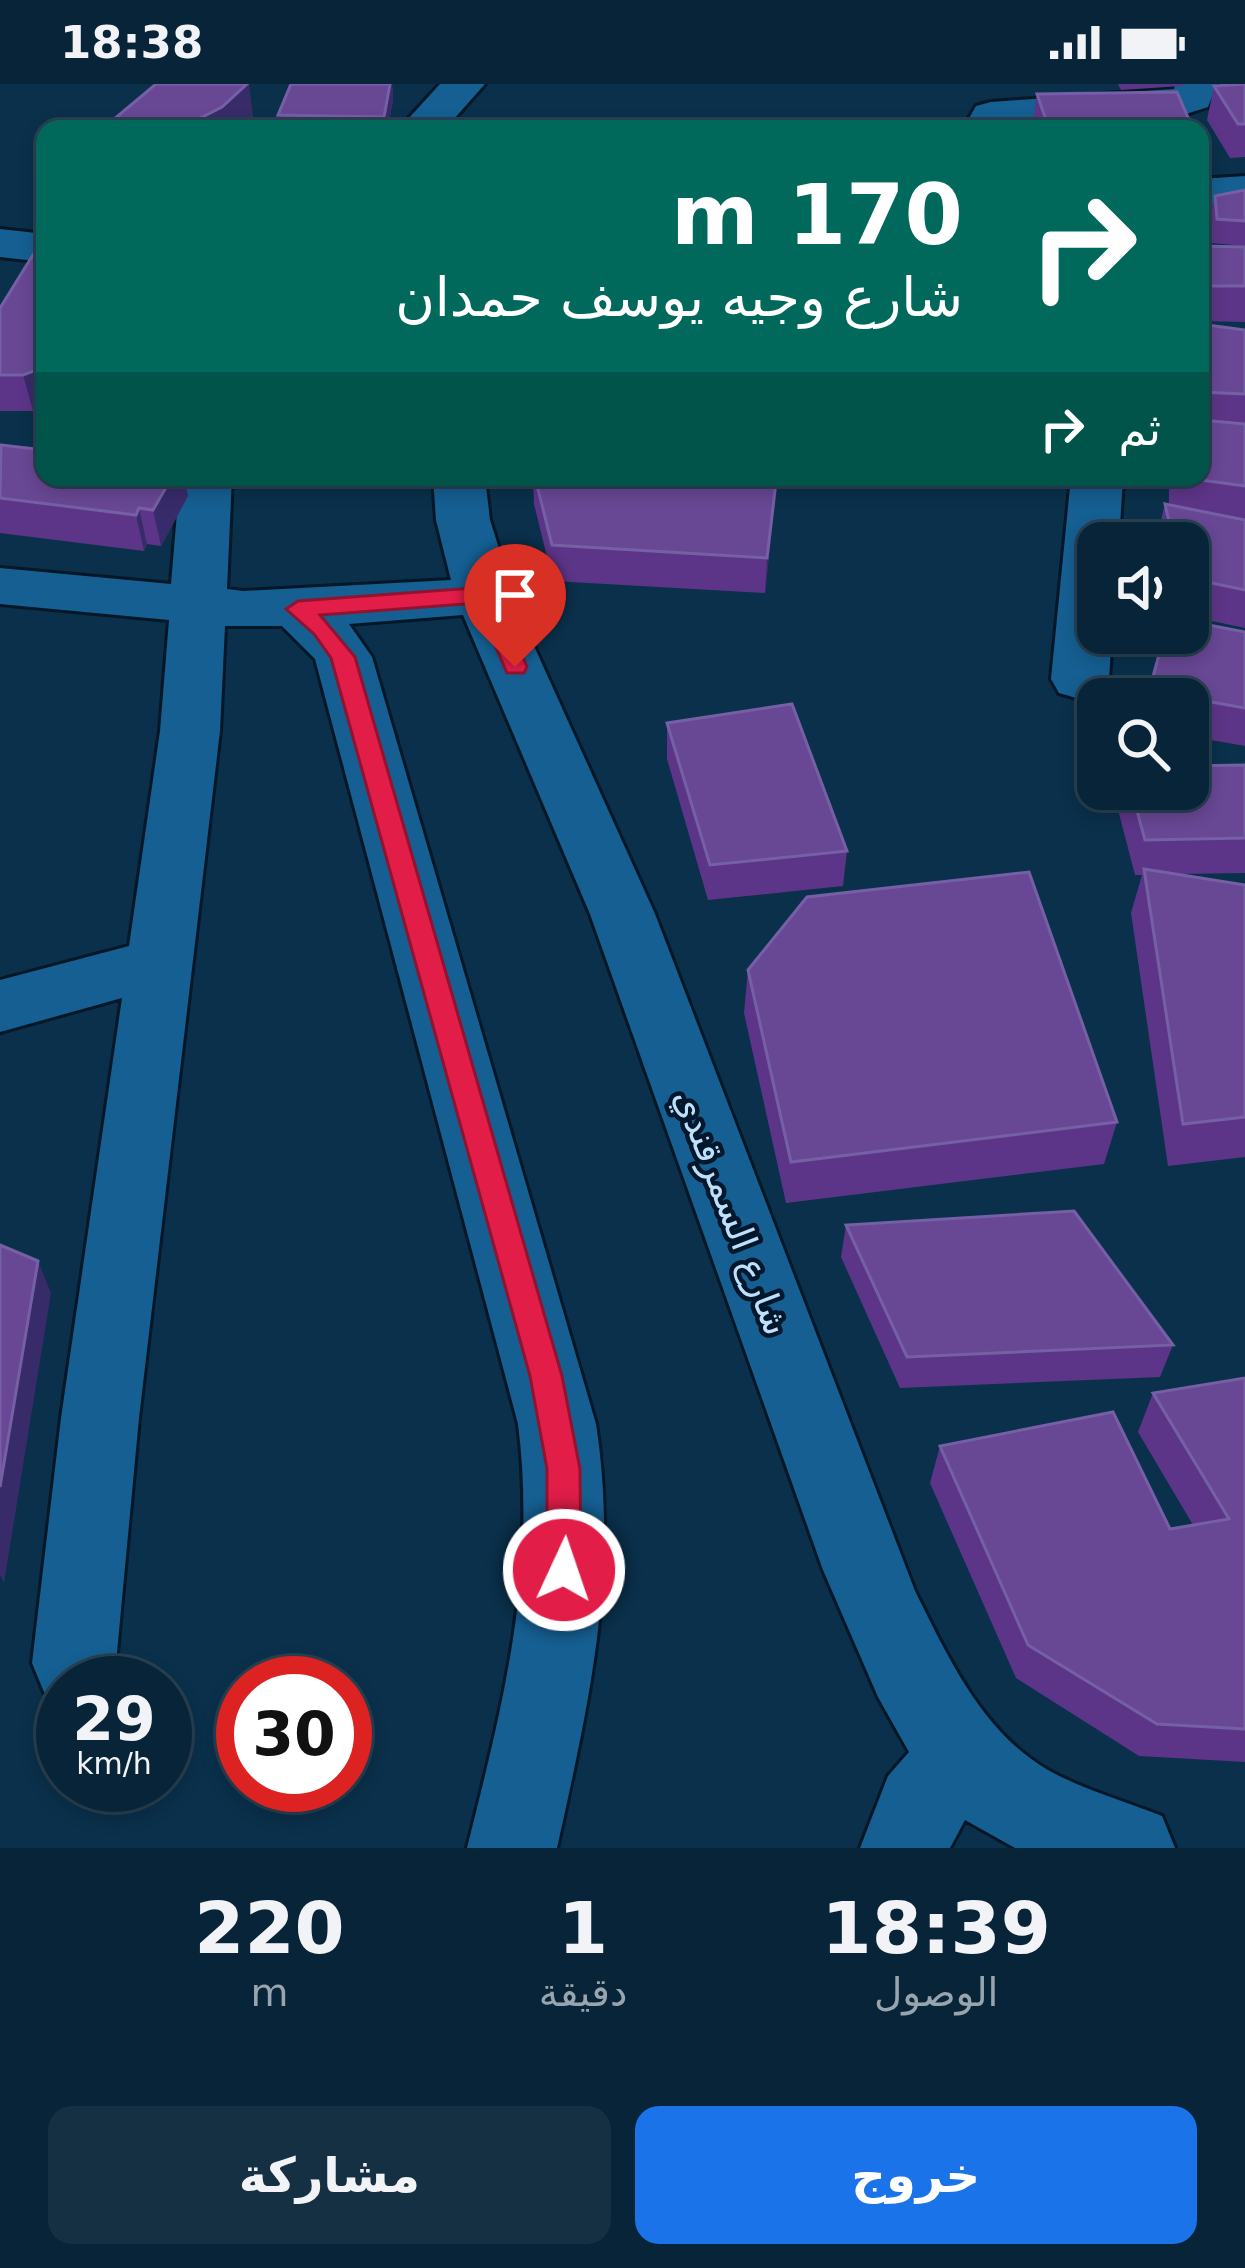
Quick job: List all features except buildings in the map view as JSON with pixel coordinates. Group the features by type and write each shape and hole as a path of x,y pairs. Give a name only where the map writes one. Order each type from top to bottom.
{"street":[{"path":"430,120 464,84"},
{"path":"989,120 991,115 1186,101 1193,98 1196,84"},
{"path":"1209,192 1245,190"},
{"path":"0,243 36,247"},
{"path":"75,1656 110,1333 190,730 205,486"},
{"name":"شارع السمرقندي","path":"460,486 486,595 596,848 879,1604 926,1704 968,1764 1026,1805 1076,1830 1130,1848"},
{"path":"1080,678 1096,486"},
{"path":"0,586 196,608 298,609 486,595"},
{"path":"298,609 323,629 343,657 557,1424 567,1513 564,1570 551,1679 512,1848"},
{"path":"0,1006 76,982 161,964"},
{"path":"905,1848 920,1801 937,1783 968,1764"}],"route":[{"path":"515,667 486,595 298,609 323,629 343,657 546,1376 563,1469 564,1570"}]}
